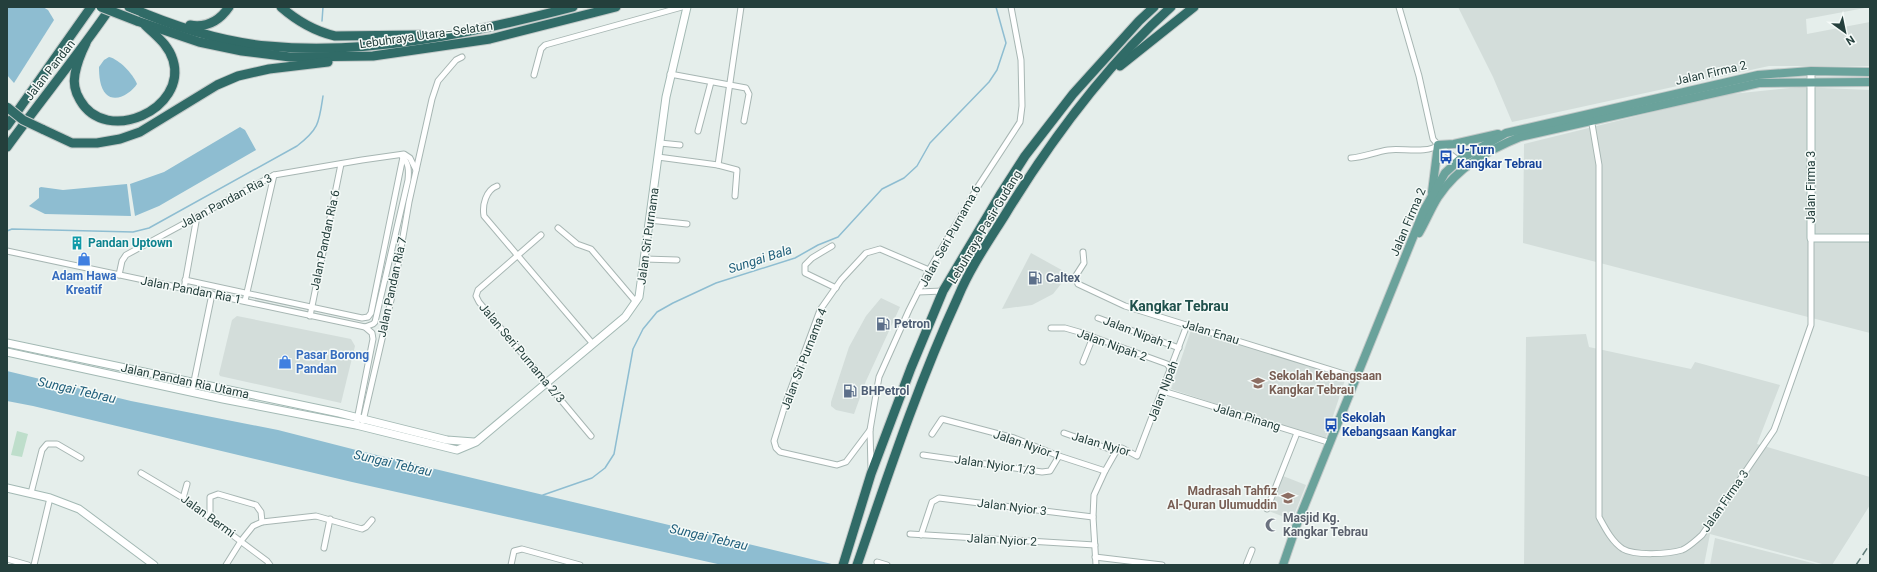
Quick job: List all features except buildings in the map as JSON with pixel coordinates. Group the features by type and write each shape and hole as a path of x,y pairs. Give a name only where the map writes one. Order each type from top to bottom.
{"highway":[{"name":"Jalan Pandan","path":"7,126 91,7"},
{"name":"Lebuhraya Utara–Selatan","path":"101,7 199,42 242,51 290,57 373,56 490,39 616,7"},
{"name":"Jalan Pandan","path":"7,147 43,97 86,43 111,7"},
{"name":"Lebuhraya Utara–Selatan","path":"129,7 175,25 240,42 293,48 371,45 409,41 480,30 573,7"},
{"path":"175,25 200,26 209,24 222,15 229,7"},
{"path":"281,7 293,18 310,28 335,36 441,36"},
{"name":"Lebuhraya Pasir Gudang","path":"843,565 871,474 911,368 943,291 1000,194 1030,150 1073,94 1139,21 1154,7"},
{"name":"Lebuhraya Pasir Gudang","path":"857,565 900,440 958,296 976,261 1040,158 1063,126 1104,78 1171,7"},
{"path":"1104,78 1194,7"},
{"path":"86,43 74,75 76,94 82,104 95,116 111,122 127,121 142,116 164,101 171,92 176,78 173,60 166,45 141,22"},
{"path":"7,107 23,120 72,143 97,143 120,139 140,132 218,85 238,76 281,67 373,56"}],"main road":[{"name":"Jalan Firma 2","path":"1402,265 1439,197 1466,166 1493,148 1520,137 1591,117 1758,75 1811,71 1870,72"},
{"name":"Jalan Firma 2","path":"1402,265 1424,210 1432,194 1446,173 1459,160 1506,132 1591,117 1759,83 1870,82"},
{"path":"1432,194 1438,145 1454,144 1506,132"},
{"path":"1283,565 1402,265"}],"street":[{"path":"534,75 541,49 546,45 682,7"},
{"name":"Jalan Sri Purnama","path":"476,442 626,317 636,302 641,288 670,74 687,7"},
{"path":"718,165 741,7"},
{"name":"Jalan Seri Purnama 6","path":"846,462 870,430 879,377 918,292 990,166 1020,122 1022,106 1021,60 1011,7"},
{"path":"1139,21 1148,7"},
{"path":"1399,7 1419,76 1431,134 1438,145 1466,166"},
{"name":"Jalan Pandan Ria 7","path":"358,426 389,306 399,261 407,209 427,116 438,81 456,60 462,56"},
{"name":"Jalan Firma 3","path":"1591,117 1599,171 1598,517 1609,535 1623,549 1634,552 1658,553 1683,550 1702,535 1774,430 1811,325 1811,71"},
{"path":"670,74 746,88 749,91 744,121"},
{"path":"698,131 711,82"},
{"path":"660,143 680,145"},
{"path":"1351,158 1363,158 1387,150 1429,149 1438,145"},
{"path":"186,280 362,318 368,317 371,313 402,156 408,155 416,170"},
{"name":"Jalan Pandan Ria 7","path":"365,327 375,322 408,180 408,166 402,156"},
{"name":"Jalan Pandan Ria 3","path":"119,275 122,261 126,255 274,175 402,156"},
{"path":"658,157 718,165 737,170 735,196"},
{"name":"Jalan Pandan Ria 6","path":"310,316 341,164"},
{"path":"245,301 274,175"},
{"path":"497,186 492,188 488,193 482,208 484,216 593,344"},
{"path":"184,289 196,216"},
{"path":"650,220 686,224"},
{"path":"558,228 577,244 591,249 636,302"},
{"path":"517,256 541,235"},
{"path":"1811,238 1870,238"},
{"path":"832,246 812,258 805,265 805,273 836,288"},
{"name":"Jalan Sri Purnama 4","path":"846,462 837,465 786,454 780,452 776,448 774,441 785,406 820,310 836,288 866,253 873,250 880,249 890,252 930,270"},
{"name":"Jalan Pandan Ria 1","path":"7,251 365,327 372,333"},
{"name":"Jalan Enau","path":"1083,252 1084,263 1075,277 1078,284 1125,306 1357,378"},
{"name":"Jalan Seri Purnama 2/3","path":"517,256 478,290 476,296 479,302 591,436"},
{"path":"645,258 677,260"},
{"path":"387,270 399,261"},
{"path":"918,292 943,291"},
{"path":"192,392 212,294"},
{"path":"375,294 381,296 388,302 389,306"},
{"name":"Jalan Nipah 1","path":"1098,318 1179,348"},
{"name":"Jalan Nipah","path":"1137,456 1187,325"},
{"name":"Jalan Nipah 2","path":"1051,328 1065,328 1093,337 1167,364 1171,369"},
{"name":"Jalan Pandan Ria 7","path":"361,418 373,339 372,333"},
{"path":"1083,362 1093,337"},
{"name":"Jalan Pandan Ria Utama","path":"7,343 361,418 447,440 476,442"},
{"name":"Jalan Pandan Ria Utama","path":"7,352 358,426 457,450 476,442"},
{"name":"Jalan Pinang","path":"1163,391 1331,443"},
{"name":"Jalan Nyior 1","path":"932,434 942,419 1014,438 1059,456 1105,470"},
{"path":"870,430 871,474"},
{"path":"1267,509 1297,432"},
{"name":"Jalan Nyior","path":"1064,434 1115,451 1119,447 1137,456"},
{"path":"31,493 42,450 47,444 57,444 81,458"},
{"path":"1096,565 1093,517 1094,495 1115,451"},
{"name":"Jalan Nyior 1/3","path":"923,455 1042,472 1050,471 1059,456"},
{"name":"Jalan Bermi","path":"141,473 183,498 210,517 267,561 270,565"},
{"path":"183,498 188,484"},
{"path":"7,488 50,498 79,509 154,565"},
{"path":"210,517 210,497 218,494 256,505 261,512 262,522"},
{"path":"34,565 50,498"},
{"name":"Jalan Nyior 3","path":"921,535 932,502 940,498 1093,517"},
{"path":"226,565 241,541 253,526 262,522 316,516 362,529 372,520"},
{"path":"324,548 330,519"},
{"name":"Jalan Nyior 2","path":"910,534 1095,545"},
{"path":"511,565 514,552 522,549 580,565"},
{"path":"1246,565 1252,550"},
{"path":"1095,557 1162,565"},
{"path":"7,559 28,565"},
{"path":"877,562 887,565"}],"shaded area":[{"path":"1458,7 1870,7 1806,19 1807,34 1870,22 1870,66 1769,66 1512,122 1493,77"},
{"path":"1799,87 1870,90 1870,333 1523,243 1524,144 1722,95"},
{"path":"1031,253 1069,274 1053,294 1032,305 1002,309"},
{"path":"881,298 900,307 866,381 854,414 836,410 831,406 831,402 849,347 866,316"},
{"name":"Pasar Borong Pandan","path":"237,316 351,339 355,346 341,403 220,376 219,374 232,320"},
{"name":"Sekolah Kebangsaan Kangkar Tebrau","path":"1192,327 1346,377 1325,440 1171,389"},
{"path":"1586,334 1589,347 1691,369 1695,362 1780,385 1757,444 1870,477 1870,505 1832,565 1826,565 1710,534 1704,565 1524,565 1526,337"},
{"name":"Madrasah Tahfiz Al-Quran Ulumuddin","path":"1283,476 1306,485 1292,520 1269,511"},
{"path":"1715,538 1820,565 1710,565"}],"green space":[{"path":"17,431 28,434 22,457 11,455"}],"water":[{"path":"7,7 43,7 48,10 54,20 14,83 7,75"},
{"path":"109,57 113,58 125,68 137,84 123,96 114,98 110,97 102,89 99,67 104,60"},
{"path":"240,127 245,130 256,150 159,206 135,216 130,184 164,172"},
{"path":"127,184 131,216 45,214 29,206 39,198 39,188 41,187 63,190"},
{"name":"Sungai Tebrau","path":"7,371 131,401 278,430 836,565 722,565 352,482 7,401"}],"waterway":[{"path":"322,21 323,7"},
{"name":"Sungai Bala","path":"543,495 592,478 605,468 614,454 633,349 643,329 657,312 716,283 795,258 818,245 838,237 882,189 904,178 917,166 930,143 989,82 997,70 1006,43 996,7"},
{"path":"7,231 12,229 133,232 149,228 297,146 310,135 317,125 323,96"}],"railway":[{"path":"1856,565 1870,544"}],"place":[{"name":"U-Turn Kangkar Tebrau","path":"1446,157"},
{"name":"Pandan Uptown","path":"77,243"},
{"name":"Adam Hawa Kreatif","path":"84,259"},
{"name":"Caltex","path":"1035,278"},
{"name":"Petron","path":"883,324"},
{"name":"Pasar Borong Pandan","path":"285,362"},
{"name":"Sekolah Kebangsaan Kangkar Tebrau","path":"1258,383"},
{"name":"BHPetrol","path":"850,391"},
{"name":"Sekolah Kebangsaan Kangkar","path":"1331,425"},
{"name":"Madrasah Tahfiz Al-Quran Ulumuddin","path":"1288,498"},
{"name":"Masjid Kg. Kangkar Tebrau","path":"1272,525"}],"district":[{"name":"Kangkar Tebrau","path":"1179,306"}]}
